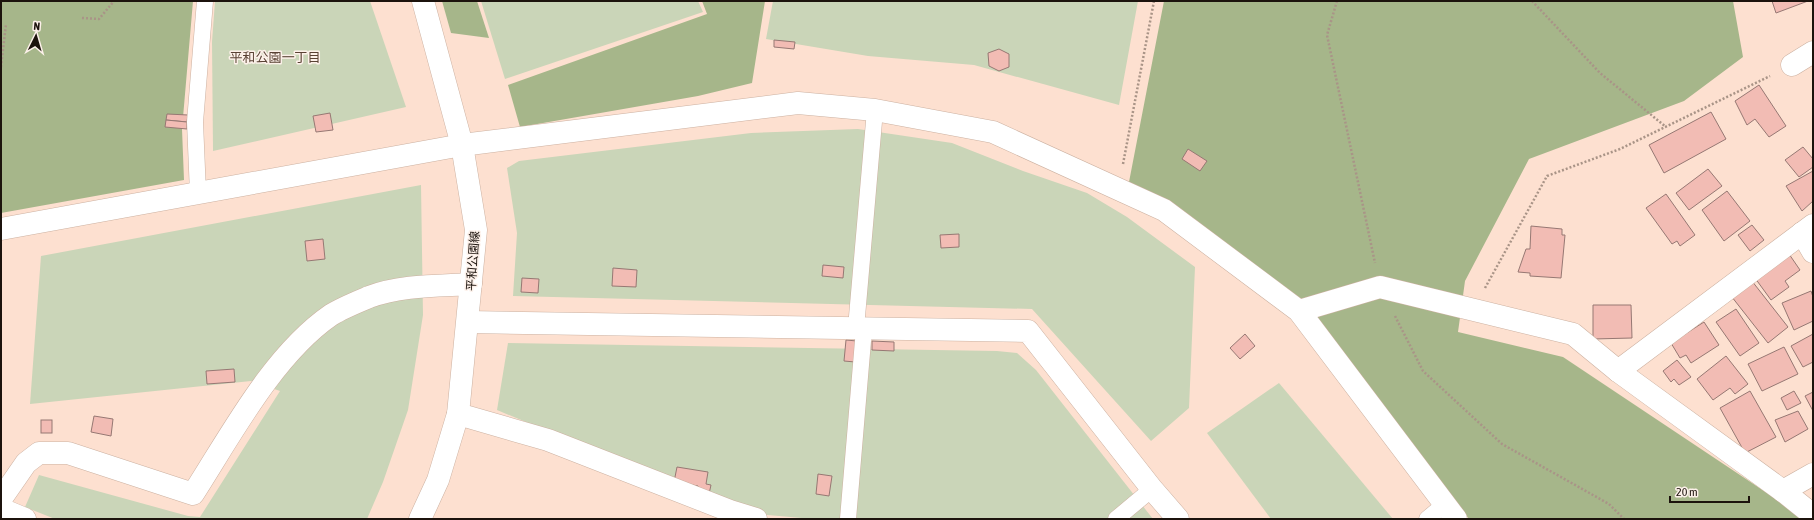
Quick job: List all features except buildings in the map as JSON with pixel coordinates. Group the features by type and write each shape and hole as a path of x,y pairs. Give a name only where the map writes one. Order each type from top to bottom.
{"street":[{"name":"平和公園線","path":"420,519 438,480 458,414 476,230 462,146 423,1"},
{"path":"1792,65 1813,52"},
{"path":"1,229 462,146 798,103 875,110 993,132 1164,210 1299,311 1450,512"},
{"path":"1618,371 1807,229 1813,252"},
{"path":"1,499 26,463 39,453 68,453 193,494 258,394 289,353 332,315 370,297 415,287 471,284"},
{"path":"1299,311 1380,287 1573,334 1618,371 1783,491 1813,515"},
{"path":"468,322 1028,331 1152,489 1178,519"},
{"path":"458,414 548,440 730,511 756,519"},
{"path":"1783,491 1813,474"},
{"path":"1,509 25,519"}],"lane":[{"path":"198,193 195,122 205,1"},
{"path":"848,519 875,110"},
{"path":"1116,519 1152,489"},
{"path":"1427,519 1450,512"}],"path":[{"path":"82,18 99,19 114,1"},
{"path":"1118,190 1154,1"},
{"path":"1532,1 1600,73 1666,127"},
{"path":"1,67 6,24"},
{"path":"1473,309 1547,176 1620,149 1792,65"}],"green space":[{"path":"1,1 193,1 182,129 184,180 1,213"},
{"path":"215,1 370,1 406,107 213,151 212,42"},
{"path":"442,1 477,1 489,38 451,33"},
{"path":"481,1 698,1 703,12 505,79"},
{"path":"702,1 765,1 752,83 698,96 520,127 508,85 707,14"},
{"path":"773,1 1138,1 1119,105 974,65 868,56 766,39"},
{"path":"1164,1 1733,1 1743,57 1684,101 1529,159 1465,281 1458,332 1563,357 1779,501 1801,519 1469,519 1323,327 1129,182"},
{"path":"858,129 952,143 1023,171 1087,193 1127,217 1195,267 1189,408 1151,441 1032,309 513,296 517,233 507,168 519,161 751,133"},
{"path":"421,185 423,315 408,410 383,482 367,519 55,519 25,507 39,475 188,516 200,517 280,391 251,381 30,404 41,256"},
{"path":"508,343 997,351 1017,353 1036,370 1153,519 813,519 745,513 497,410"},
{"path":"1279,383 1393,519 1271,519 1207,433"}],"district":[{"name":"平和公園一丁目","path":"275,57"}]}
